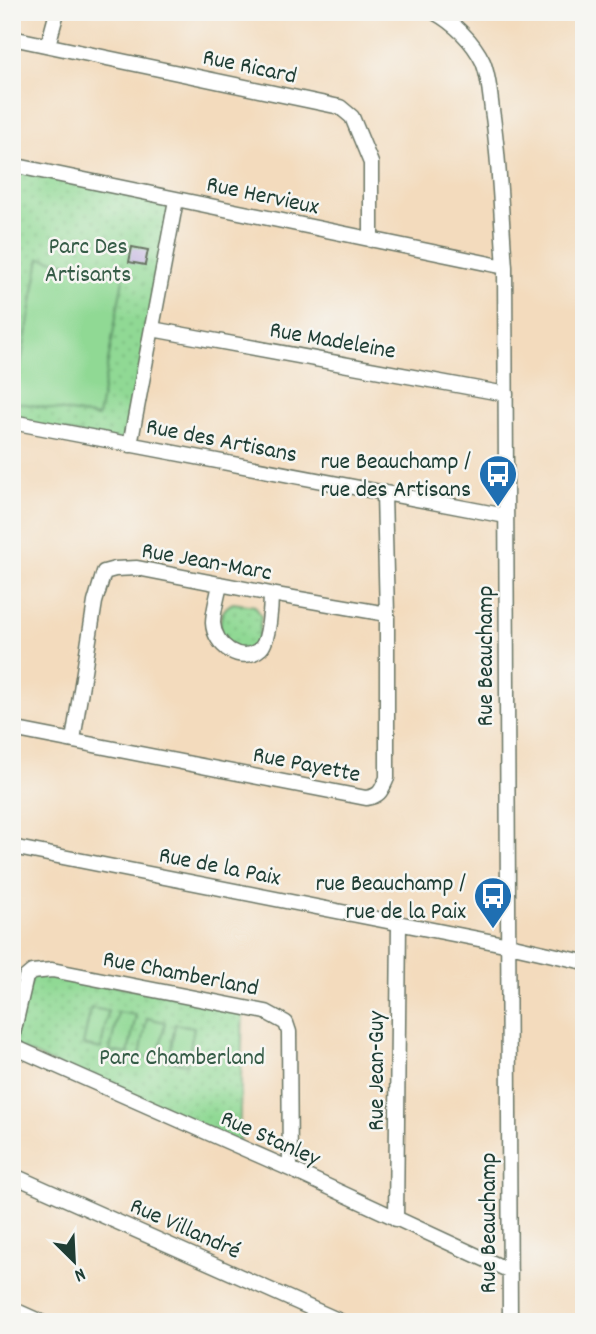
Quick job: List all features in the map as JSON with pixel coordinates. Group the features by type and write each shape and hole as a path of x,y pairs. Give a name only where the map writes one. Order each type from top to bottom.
{"street":[{"path":"48,45 57,12"},
{"name":"Rue Beauchamp","path":"434,12 450,21 469,41 483,62 489,85 498,154 505,267 510,1322"},
{"name":"Rue Ricard","path":"12,38 340,107 352,117 371,163 371,240"},
{"name":"Rue Hervieux","path":"13,168 505,267"},
{"path":"130,445 176,200"},
{"name":"Rue Madeleine","path":"152,329 506,394"},
{"name":"Rue des Artisans","path":"12,422 506,516"},
{"name":"Rue Payette","path":"12,729 366,798 375,797 382,790 387,778 384,494"},
{"name":"Rue Jean-Marc","path":"73,740 95,602 104,572 137,568 387,614"},
{"path":"220,584 213,623 217,637 224,647 236,653 248,654 261,648 267,638 271,594"},
{"name":"Rue de la Paix","path":"12,847 584,962"},
{"name":"Rue Jean-Guy","path":"396,1219 398,923"},
{"name":"Rue Chamberland","path":"12,1038 26,977 32,972 52,970 267,1012 286,1023 289,1032 289,1170"},
{"name":"Rue Stanley","path":"12,1046 510,1271"},
{"name":"Rue Villandré","path":"12,1175 342,1322"},
{"path":"12,1309 41,1322"}],"green space":[{"name":"Parc Des Artisants","path":"14,165 176,199 130,444 12,421"},
{"path":"40,258 124,273 98,417 14,402"},
{"path":"233,603 255,606 261,616 258,644 247,650 233,648 219,637 223,613"},
{"name":"Parc Chamberland","path":"33,972 243,1007 239,1147 12,1045"},
{"path":"91,1008 108,1011 101,1049 83,1045"},
{"path":"118,1012 136,1015 128,1054 110,1051"},
{"path":"147,1018 165,1022 158,1059 140,1056"},
{"path":"175,1024 194,1027 187,1064 169,1061"}],"building":[{"path":"132,247 148,250 145,265 129,262"}],"place":[{"name":"rue Beauchamp / rue des Artisans","path":"498,508"},
{"name":"rue Beauchamp / rue de la Paix","path":"493,930"}]}
